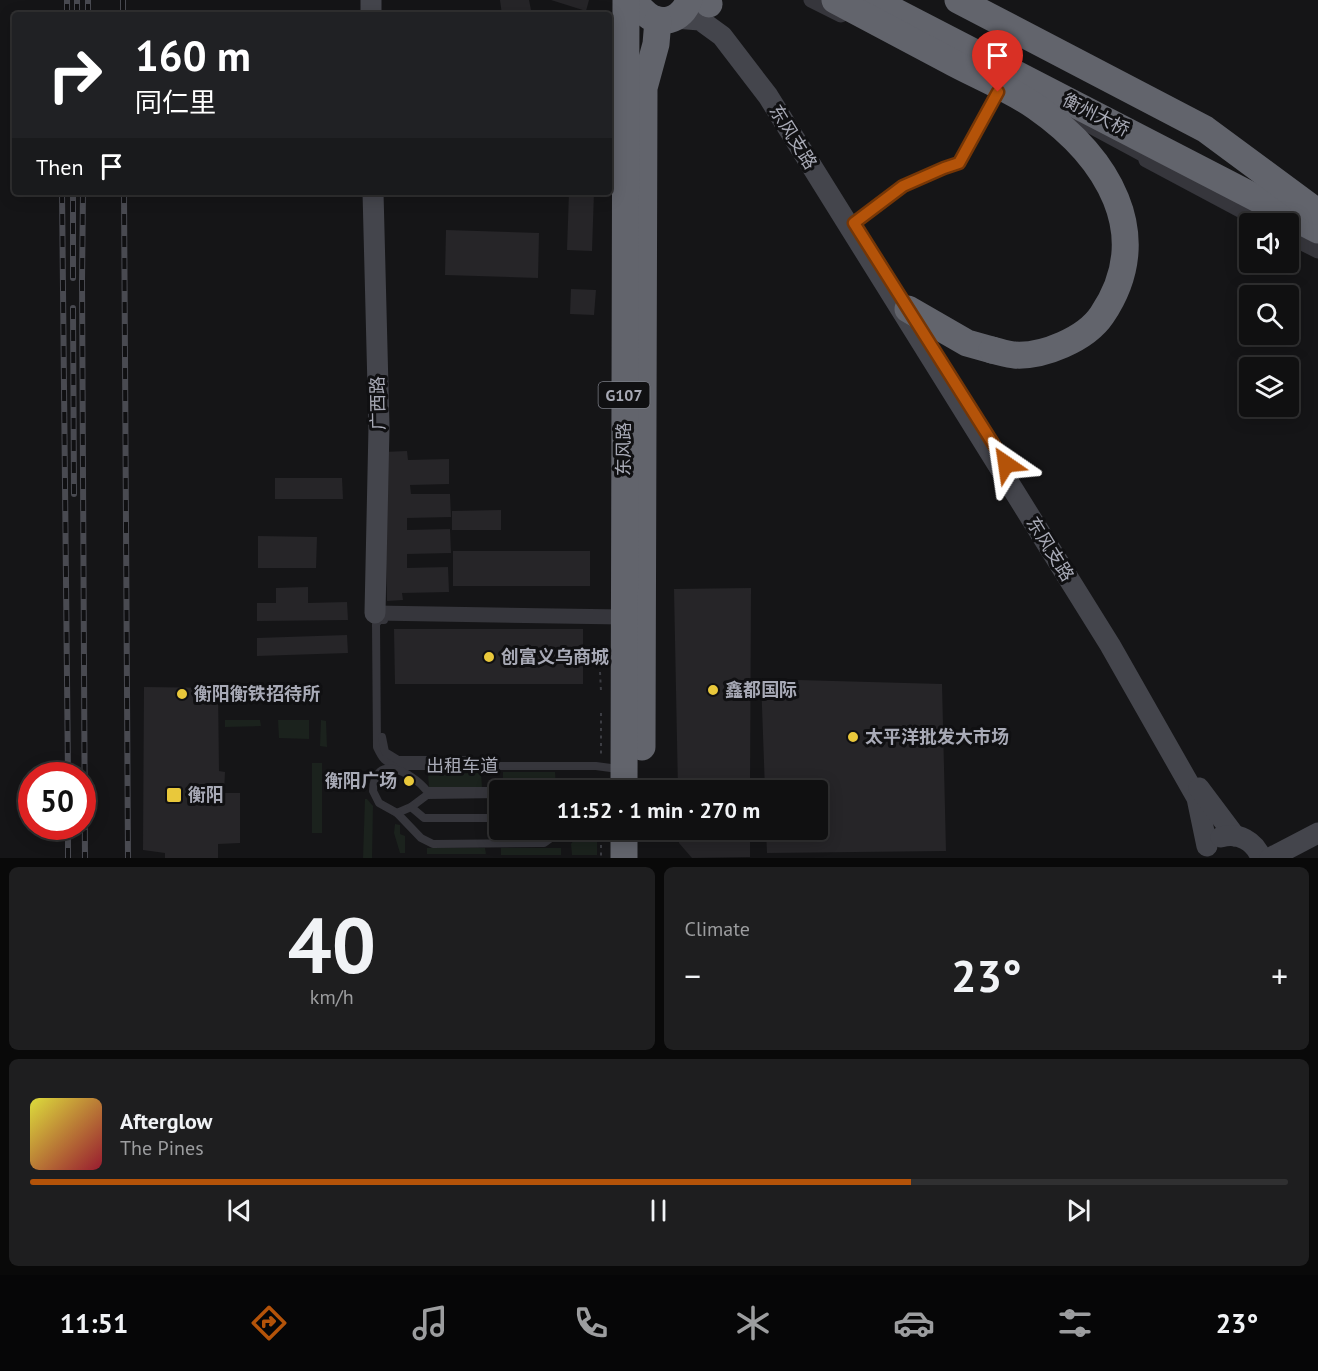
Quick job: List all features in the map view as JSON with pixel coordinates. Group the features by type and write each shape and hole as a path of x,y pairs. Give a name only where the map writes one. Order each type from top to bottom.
{"highway":[{"path":"835,0 1035,106 1076,139 1105,175 1117,198 1125,226 1125,252 1120,278 1099,319 1074,340 1046,351 1016,355 992,351 967,343 908,309"},
{"name":"衡州大桥","path":"873,0 1317,213"},
{"name":"衡州大桥","path":"911,0 1195,145 1317,213"},
{"path":"958,0 1205,129 1317,213"},
{"name":"G107","path":"630,3 645,14 687,13"},
{"name":"东风路","path":"624,780 623,617 630,3"},
{"name":"东风路","path":"642,780 644,88 687,13"},
{"path":"624,840 624,858"},
{"path":"642,840 642,858"}],"main road":[{"name":"东风支路","path":"687,13 772,92 1116,640 1202,794 1235,836 1253,844 1260,858"},
{"name":"东风支路","path":"687,13 722,36 768,96 1110,645 1197,798 1204,852"},
{"name":"广西路","path":"373,195 379,427 378,619"},
{"path":"1270,858 1318,833"},
{"path":"1204,852 1215,840 1225,836 1235,836"}],"street":[{"path":"811,0 979,85 998,92"},
{"path":"972,0 1223,131 1317,213"},
{"path":"1146,160 1245,213"},
{"path":"1299,242 1318,251"},
{"path":"378,619 449,614 623,617"}],"lane":[{"path":"854,223 903,186 959,163 998,92 1062,115 1146,160"},
{"name":"出租车道","path":"378,619 380,624 382,744 385,752 398,760 559,761 571,766 596,766 624,780"},
{"path":"489,793 427,791 411,774 398,769 385,770 376,777 373,791 379,803 397,813 422,838 433,844 544,843 548,840"},
{"path":"397,813 411,807 427,795 489,793"},
{"path":"411,807 424,818 489,818"}],"path":[{"path":"600,672 601,691"},
{"path":"601,713 601,735"},
{"path":"601,840 601,858"}],"shaded area":[{"path":"225,720 260,720 261,726 225,727"},
{"path":"278,720 309,720 309,739 279,738"},
{"path":"321,720 326,721 327,747 320,746"},
{"path":"312,763 322,763 322,833 312,833"},
{"path":"503,772 555,772 556,780 503,780"},
{"path":"481,773 482,787 429,787 428,774"},
{"path":"365,799 373,806 372,858 363,858"},
{"path":"395,824 400,825 400,834 405,836 405,853 400,853 394,833"},
{"path":"574,840 597,840 597,855 572,855 571,844"},
{"path":"427,848 485,848 486,854 427,854"},
{"path":"501,848 561,848 561,855 501,855"}],"building":[{"path":"500,0 529,0 531,12 502,12"},
{"path":"551,0 589,0 586,11"},
{"path":"569,195 594,195 592,251 567,250"},
{"path":"446,230 539,233 538,278 445,275"},
{"path":"571,289 596,290 594,315 570,314"},
{"path":"407,451 408,460 449,459 449,484 410,485 411,494 450,494 451,517 407,518 407,530 450,529 451,553 407,554 407,568 448,567 449,592 402,593 403,600 387,601 383,452"},
{"path":"275,478 342,478 343,499 275,499"},
{"path":"501,510 501,530 452,530 452,511"},
{"path":"258,536 317,537 316,568 258,568"},
{"path":"453,551 590,551 590,586 453,586"},
{"path":"308,587 308,603 347,602 348,620 257,621 257,603 276,603 276,588"},
{"name":"鑫都国际","path":"751,588 750,780 678,780 674,589"},
{"name":"创富义乌商城","path":"394,629 583,629 583,684 395,684"},
{"path":"347,635 348,653 257,656 257,638"},
{"name":"太平洋批发大市场","path":"761,679 942,684 946,851 767,853 766,840 828,840 828,780 765,780"},
{"path":"144,687 218,688 219,771 225,772 224,793 240,793 240,843 218,844 218,858 165,858 165,853 143,850"},
{"path":"679,840 750,840 750,857 692,858"}],"railway":[{"path":"67,0 67,12"},
{"path":"77,0 77,12"},
{"path":"88,0 88,12"},
{"path":"123,0 123,12"},
{"path":"62,195 68,762"},
{"path":"73,195 73,278"},
{"path":"83,195 85,858"},
{"path":"124,195 128,858"},
{"path":"73,308 74,494"},
{"path":"68,840 68,858"}],"place":[{"name":"创富义乌商城","path":"489,657"},
{"name":"鑫都国际","path":"713,690"},
{"name":"衡阳衡铁招待所","path":"182,694"},
{"name":"太平洋批发大市场","path":"853,737"},
{"name":"衡阳广场","path":"409,781"},
{"name":"衡阳","path":"174,795"}],"route":[{"path":"998,92 959,163 903,186 854,223 1006,464"}]}
